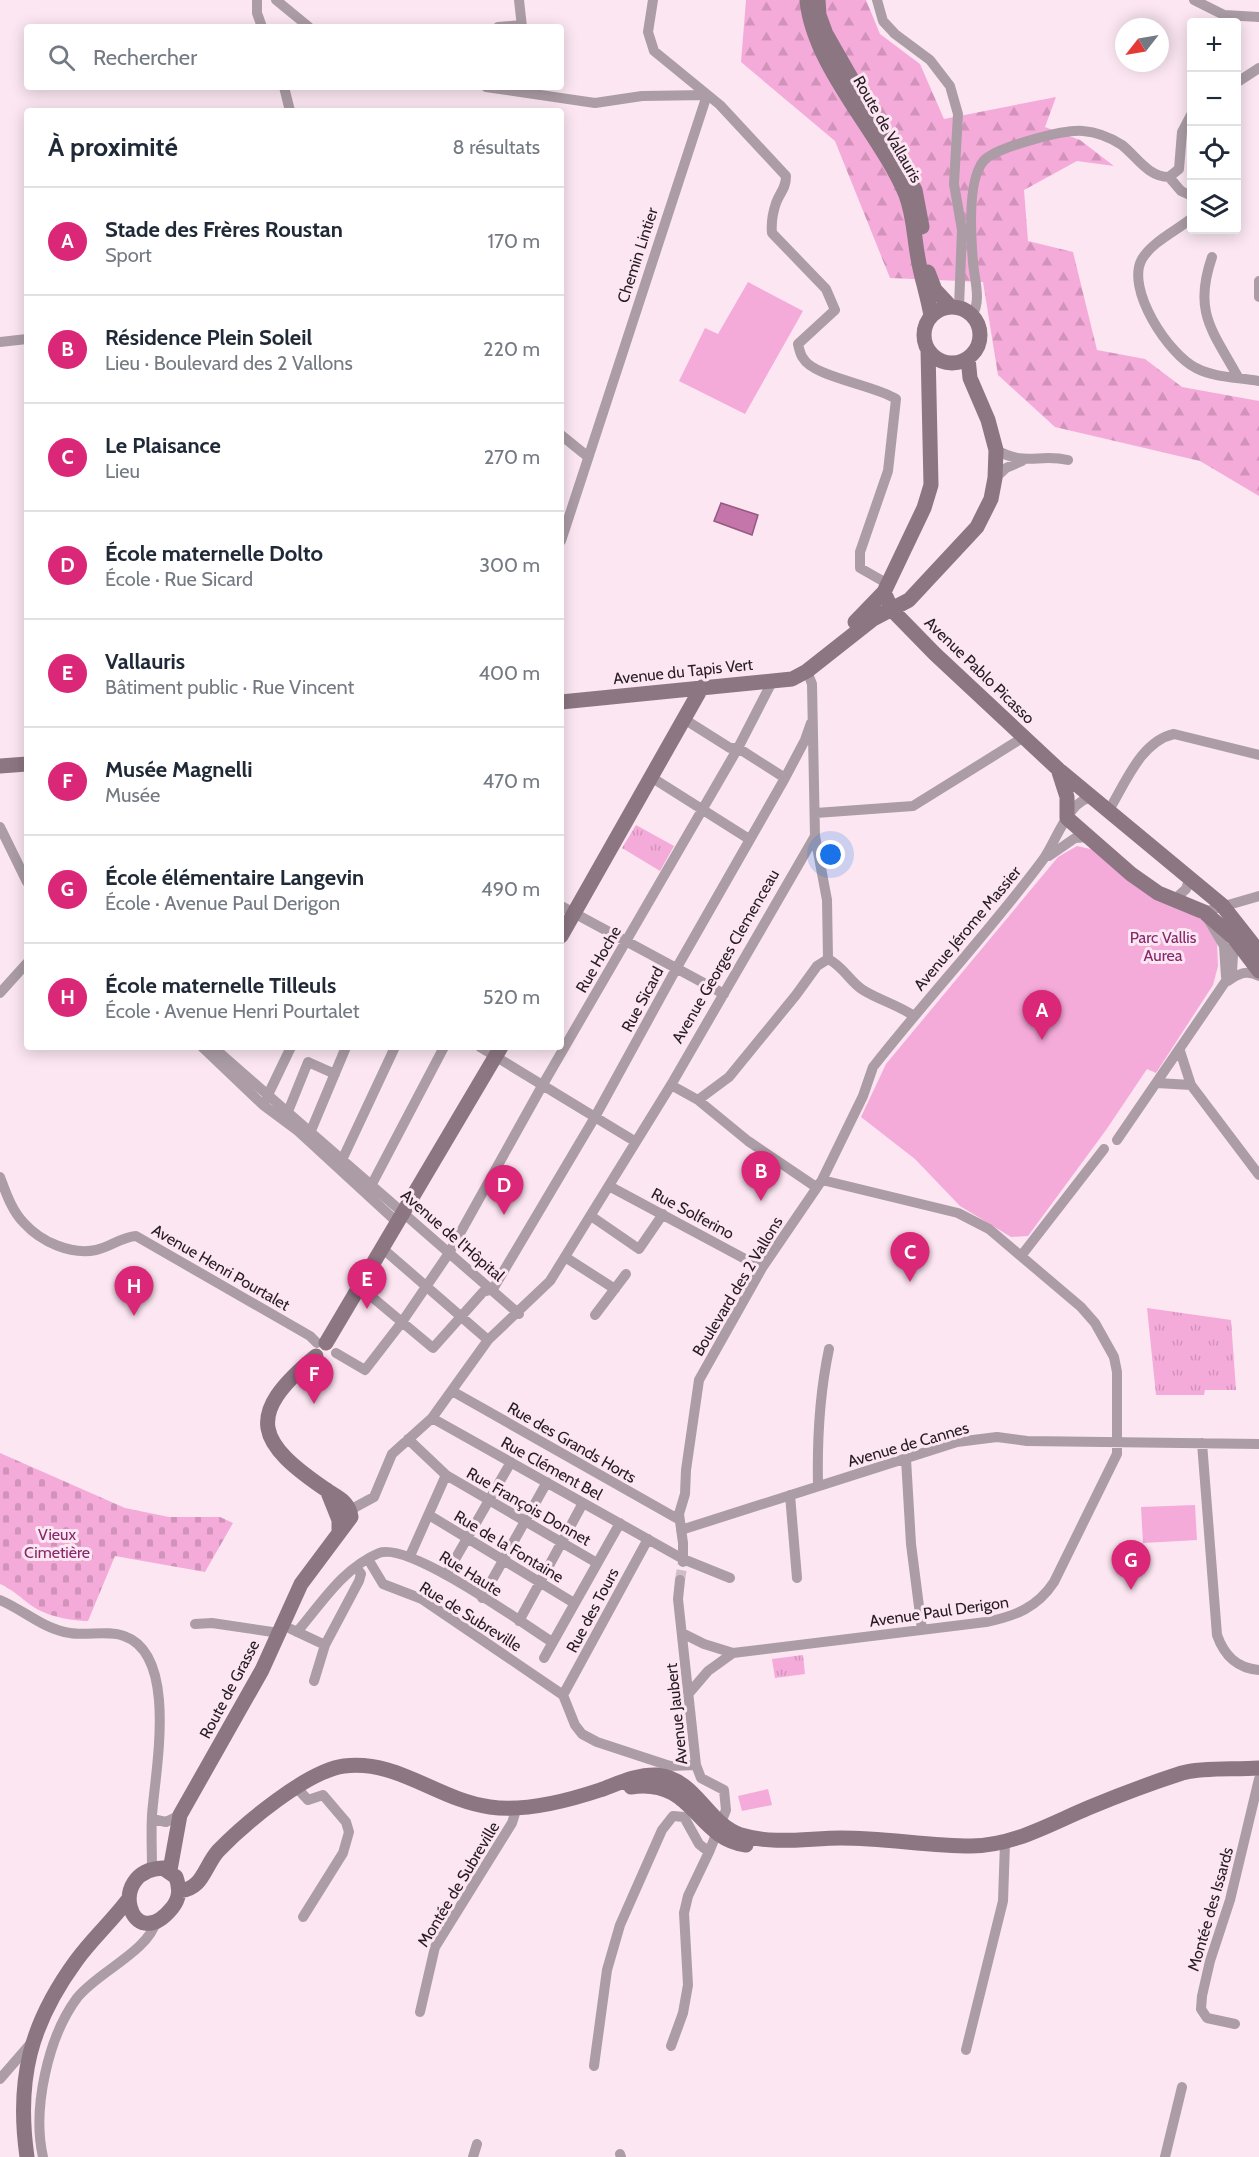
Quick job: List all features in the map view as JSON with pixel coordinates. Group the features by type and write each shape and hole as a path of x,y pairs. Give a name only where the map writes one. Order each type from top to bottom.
{"main road":[{"name":"Route de Vallauris","path":"807,0 810,19 828,61 906,194 914,224 917,257 931,316"},
{"name":"Route de Vallauris","path":"818,0 819,15 826,34 915,190 930,280 935,290 961,310"},
{"path":"807,671 833,640 871,608 886,588 924,508 931,485 928,350 924,336 931,316 939,309 961,310 980,330 978,346 968,358 946,362 928,350"},
{"path":"807,671 873,619 909,600 977,527 991,499 996,450 988,420 970,378 968,358"},
{"name":"Avenue Pablo Picasso","path":"886,588 892,610 1058,769 1189,880 1215,908"},
{"name":"Avenue du Tapis Vert","path":"564,702 792,679 807,671"},
{"path":"567,909 651,777 702,687"},
{"path":"0,766 22,764"},
{"path":"0,771 22,764"},
{"path":"1058,769 1067,797 1067,818 1131,874 1158,894 1215,908 1256,956 1259,971"},
{"path":"1215,908 1234,939 1256,956"},
{"path":"350,1510 345,1501 281,1455 268,1436 267,1427 273,1403 324,1349 499,1052"},
{"path":"327,1490 335,1505 339,1533"},
{"name":"Route de Grasse","path":"170,1870 180,1815 286,1630 302,1584 348,1522 350,1510"},
{"path":"179,1891 195,1886 216,1853 296,1787 327,1770 364,1765 388,1768 451,1798 474,1805 517,1808 596,1791 642,1786 666,1790 684,1800 720,1829 729,1841 756,1847 792,1841 843,1838 969,1846 1005,1843 1090,1807 1186,1772 1259,1768"},
{"path":"27,2157 22,2117 24,2076 32,2041 57,1991 77,1959 128,1901 138,1879 152,1870 170,1870 176,1877 179,1891 173,1906 156,1921 143,1922 137,1919 129,1908 128,1901"},
{"path":"108,1926 137,1919"}],"street":[{"path":"257,0 257,13 261,24"},
{"path":"276,0 305,24"},
{"path":"519,0 522,24"},
{"path":"653,0 648,32 654,51 720,105 786,176 786,188 776,204 771,220 772,232 826,289 833,301 834,310 798,344 803,359 821,371 885,392 896,399 888,471 860,552 860,568 886,588"},
{"path":"877,0 883,21 895,34 930,60 950,86 958,114 954,184 962,230 961,310 977,302 973,258 974,184 977,170 984,159 1005,147 1082,131 1119,144 1149,172 1169,177 1181,191 1187,194"},
{"path":"1194,0 1224,15 1259,17"},
{"path":"1241,80 1259,68"},
{"path":"285,90 289,108"},
{"path":"537,90 595,103 642,96 707,95"},
{"name":"Chemin Lintier","path":"564,533 577,497 587,456 707,95"},
{"path":"1169,177 1179,169 1182,132 1187,121"},
{"path":"1187,221 1152,248 1141,261 1137,282 1160,333 1175,354 1196,369 1219,376 1259,381"},
{"path":"1212,257 1202,294 1204,310 1238,377"},
{"path":"1259,280 1259,297"},
{"path":"0,342 24,339"},
{"path":"564,437 587,456"},
{"path":"996,450 1011,459 1023,461 1058,458 1068,460"},
{"path":"995,477 1006,468 1023,461"},
{"name":"Avenue Georges Clemenceau","path":"350,1510 374,1497 392,1454 432,1418 488,1340 519,1314 550,1281 670,1085 815,836 812,684 807,671"},
{"name":"Rue Hoche","path":"564,1048 738,748 773,680"},
{"path":"684,719 730,748 738,748 784,778"},
{"name":"Rue Sicard","path":"493,1289 595,1117 806,740 812,719"},
{"path":"1109,810 1142,756 1164,736 1174,734 1259,755"},
{"path":"816,813 913,806 1024,737"},
{"path":"651,777 749,839"},
{"name":"Avenue Jérome Massier","path":"914,1016 1044,860 1067,818 1084,799 1095,798"},
{"path":"0,827 23,866"},
{"path":"815,836 827,900 828,959"},
{"name":"Avenue Jérome Massier","path":"1044,860 1075,838 1089,837"},
{"path":"1175,899 1186,889 1189,880"},
{"path":"1230,967 1215,908 1259,896"},
{"path":"567,909 724,994"},
{"path":"1117,1140 1225,983 1234,939"},
{"path":"1230,967 1256,956"},
{"path":"828,959 836,963 862,990 898,1005 914,1016"},
{"path":"698,1100 729,1077 817,966 828,959"},
{"path":"0,993 24,966"},
{"path":"1225,983 1242,972 1252,972 1259,976"},
{"name":"Boulevard des 2 Vallons","path":"683,1561 680,1525 699,1380 762,1268 819,1184 863,1096 873,1067 914,1016"},
{"name":"Avenue de l'Hôpital","path":"206,1050 343,1165 369,1182 400,1218"},
{"name":"Avenue de l'Hôpital","path":"216,1050 265,1101"},
{"path":"265,1101 290,1050"},
{"path":"303,1130 335,1074 345,1050"},
{"path":"343,1165 394,1050"},
{"path":"359,1189 369,1182 442,1050"},
{"name":"Rue Hoche","path":"369,1365 402,1322 449,1253 563,1050"},
{"path":"1180,1051 1191,1085 1259,1175"},
{"path":"499,1052 542,1086 636,1142"},
{"path":"284,1114 308,1062 335,1074"},
{"path":"1157,1083 1191,1085"},
{"path":"670,1085 698,1100 748,1141 819,1184"},
{"path":"1021,1256 1104,1149"},
{"name":"Avenue de l'Hôpital","path":"343,1165 359,1189 449,1253 519,1314"},
{"name":"Avenue Henri Pourtalet","path":"0,1177 13,1208 24,1223 60,1247 86,1252 100,1249 126,1237 136,1236 310,1336 324,1349 365,1370 369,1365"},
{"name":"Avenue Paul Derigon","path":"682,1633 704,1644 733,1653 1003,1619 1026,1610 1040,1600 1054,1582 1115,1461 1118,1443 1117,1372 1114,1357 1106,1340 1081,1307 989,1229 958,1213 819,1184"},
{"name":"Rue Solferino","path":"609,1186 762,1268"},
{"path":"591,1216 639,1249 663,1214"},
{"path":"382,1248 488,1340"},
{"path":"565,1257 615,1289"},
{"path":"595,1315 626,1274"},
{"path":"360,1287 433,1348 483,1292 493,1289"},
{"path":"818,1486 816,1432 820,1392 829,1349"},
{"name":"Rue des Grands Horts","path":"452,1391 680,1525"},
{"name":"Rue Clément Bel","path":"432,1418 658,1544 683,1561 730,1578"},
{"name":"Avenue de Cannes","path":"680,1525 790,1495 957,1443 997,1437 1027,1441 1259,1444"},
{"name":"Rue François Donnet","path":"408,1439 446,1475 597,1563"},
{"path":"1202,1443 1216,1635 1222,1650 1230,1658 1251,1669 1259,1670"},
{"path":"906,1459 911,1544 922,1630"},
{"path":"446,1575 511,1462"},
{"path":"410,1556 446,1475"},
{"path":"482,1598 547,1482"},
{"path":"790,1495 797,1578"},
{"path":"519,1621 583,1503"},
{"name":"Rue de la Fontaine","path":"429,1515 574,1603"},
{"path":"544,1658 620,1523"},
{"name":"Rue des Tours","path":"563,1695 648,1539"},
{"name":"Rue Haute","path":"368,1559 381,1552 410,1556 446,1575 552,1642"},
{"path":"286,1630 345,1575 368,1559"},
{"name":"Rue de Subreville","path":"368,1559 383,1584 422,1599 563,1695"},
{"path":"314,1681 325,1645 359,1581 361,1574 356,1567"},
{"name":"Avenue Jaubert","path":"680,1580 678,1599 690,1692 696,1764 701,1778 720,1787 726,1794 726,1810 720,1829"},
{"path":"2,1602 50,1628 70,1633 124,1636 143,1650 157,1683 160,1704 152,1819 152,1870"},
{"path":"195,1624 212,1623 286,1630 325,1645"},
{"name":"Avenue Paul Derigon","path":"690,1692 708,1671 733,1653"},
{"path":"563,1695 575,1725 589,1738 670,1766 696,1764"},
{"name":"Montée des Issards","path":"1235,2024 1207,2018 1201,2009 1202,1996 1210,1961 1230,1900 1259,1779"},
{"path":"296,1787 308,1800 323,1795 328,1798 346,1822 349,1832 343,1853 303,1917"},
{"name":"Montée de Subreville","path":"420,2012 435,1947 512,1822 517,1808"},
{"path":"152,1819 165,1822 180,1815"},
{"path":"594,2066 607,1970 620,1925 668,1819 678,1815 684,1817 699,1844 710,1852"},
{"path":"670,2046 683,2013 688,1985 684,1912 692,1887 720,1829"},
{"path":"966,2050 1003,1901 1005,1843"},
{"path":"43,2157 38,2105 43,2077 61,2029 78,1997 149,1935 156,1921"},
{"path":"0,2079 32,2041"},
{"path":"1165,2157 1182,2087"},
{"path":"473,2157 477,2144"}],"green space":[{"path":"746,0 866,0 880,34 920,64 944,119 1056,97 1045,127 1080,140 1114,166 1077,161 1024,190 1028,241 1073,252 1097,350 1145,359 1182,387 1259,401 1259,496 1200,461 1055,427 998,375 983,282 890,278 835,141 741,62"},
{"path":"748,282 803,311 745,414 679,381 705,328 718,334"},
{"path":"636,825 674,846 660,871 622,848"},
{"name":"Parc Vallis Aurea","path":"1077,846 1095,850 1208,925 1217,943 1218,966 1213,985 1156,1073 1147,1069 1106,1130 1028,1236 1011,1237 960,1206 915,1159 861,1117 886,1064 1058,857"},
{"path":"1147,1308 1231,1320 1236,1390 1205,1390 1204,1395 1156,1395"},
{"name":"Vieux Cimetière","path":"0,1453 125,1508 169,1517 220,1517 233,1523 205,1572 115,1556 88,1621 52,1615 38,1610 0,1584"},
{"path":"1195,1505 1197,1540 1143,1543 1141,1507"},
{"path":"803,1655 805,1674 775,1678 772,1659"},
{"path":"768,1789 772,1805 742,1811 738,1796"}],"shaded area":[{"path":"721,503 758,515 752,535 714,521"}],"tunnel":[{"path":"680,1580 683,1562"}],"place":[{"name":"Stade des Frères Roustan","path":"1042,1040"},
{"name":"Résidence Plein Soleil","path":"761,1201"},
{"name":"École maternelle Dolto","path":"504,1215"},
{"name":"Le Plaisance","path":"910,1282"},
{"name":"Vallauris","path":"367,1309"},
{"name":"École maternelle Tilleuls","path":"134,1316"},
{"name":"Musée Magnelli","path":"314,1404"},
{"name":"École élémentaire Langevin","path":"1131,1590"}]}
